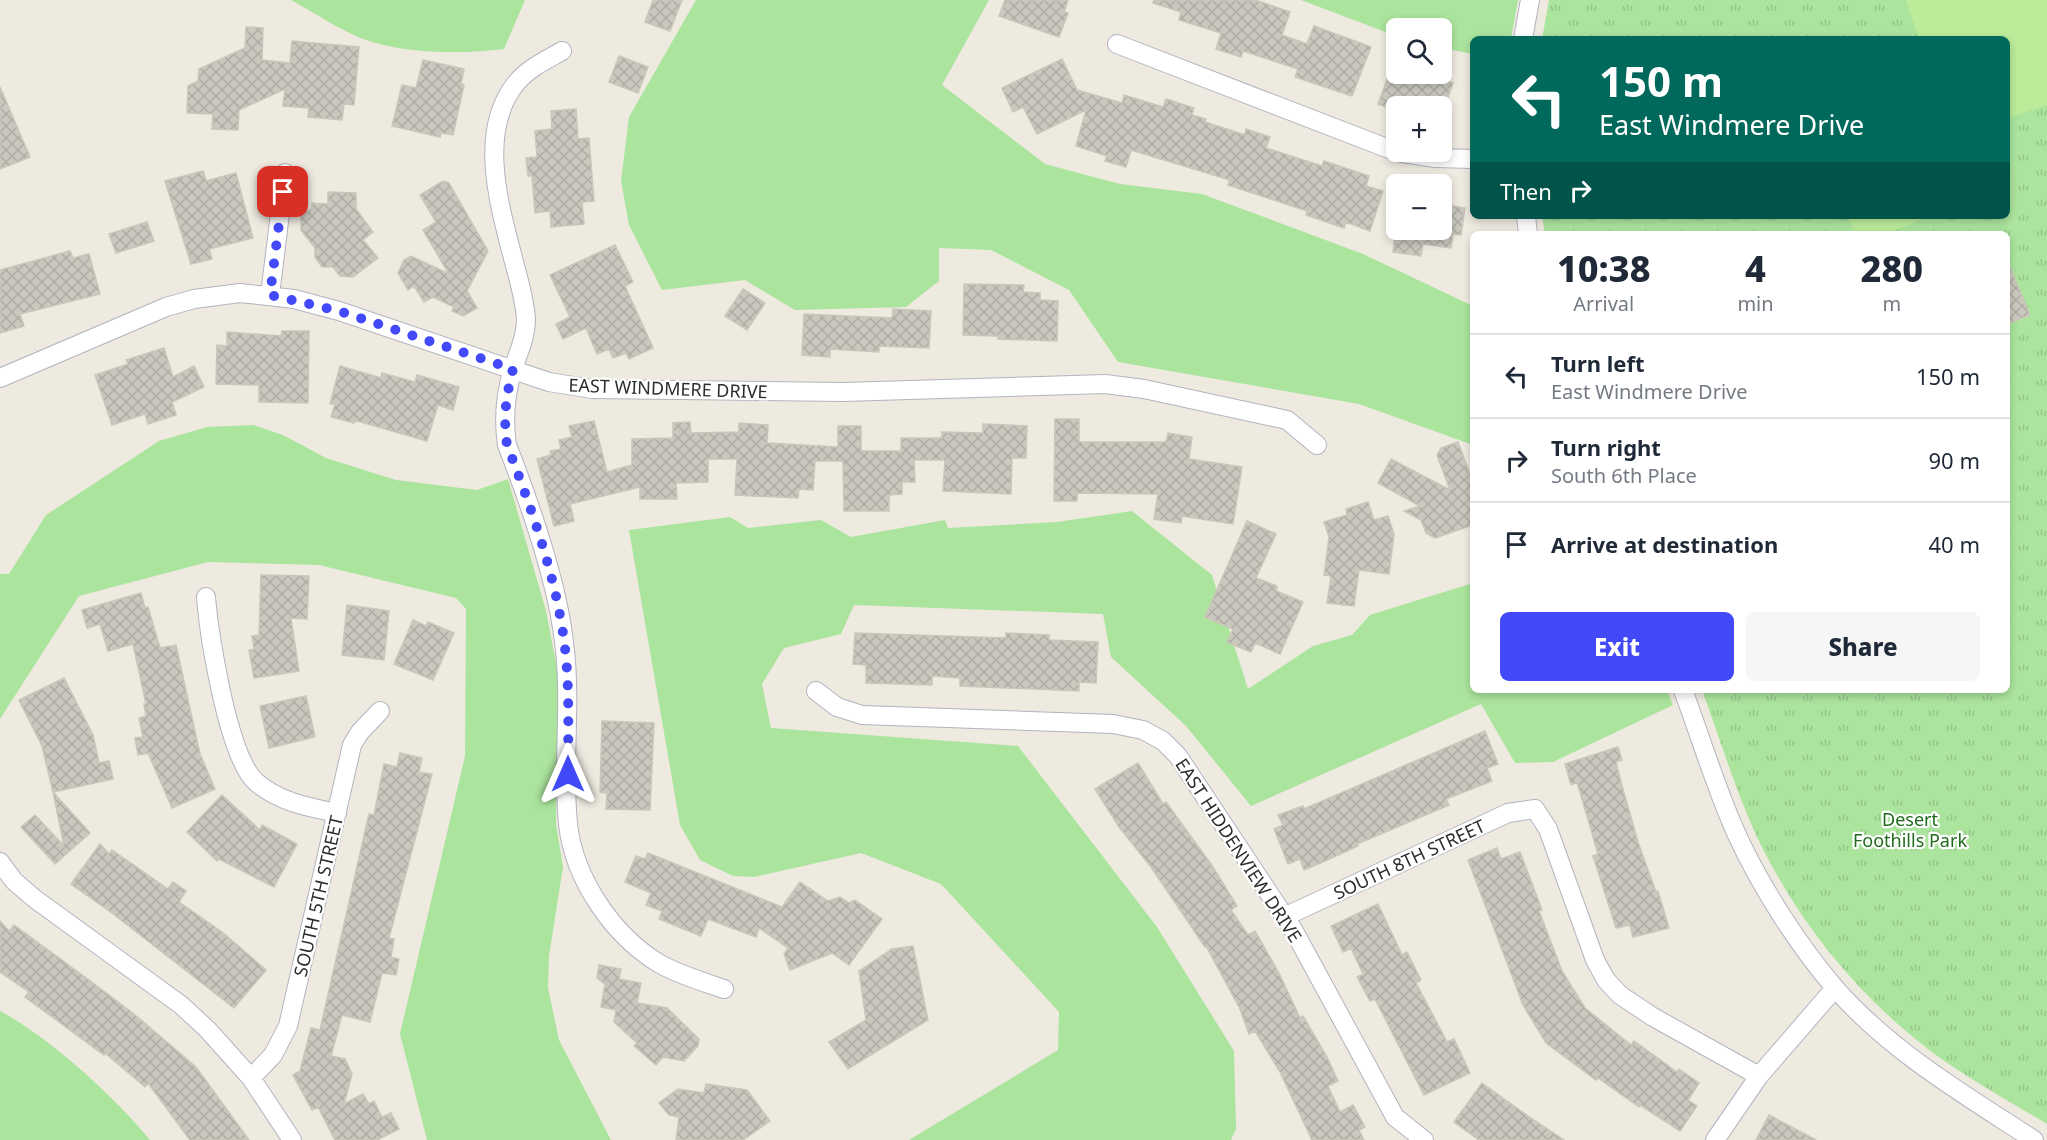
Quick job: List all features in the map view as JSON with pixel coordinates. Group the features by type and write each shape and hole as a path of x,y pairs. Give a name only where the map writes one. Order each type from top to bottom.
{"street":[{"path":"1524,36 1530,0"},
{"path":"1117,44 1397,152 1436,158 1470,159"},
{"path":"562,51 533,68 518,82 507,96 496,134 497,196 526,317 522,342 504,410 507,445 543,554 564,641 568,705 568,824 574,856 595,899 632,942 660,964 724,989"},
{"path":"270,295 285,173"},
{"name":"EAST WINDMERE DRIVE","path":"0,378 176,304 194,299 240,293 270,295 339,311 549,382 592,389 843,392 1105,384 1144,389 1287,420 1317,445"},
{"path":"206,597 212,648 236,747 244,766 254,780 286,801 337,813"},
{"name":"EAST HIDDENVIEW DRIVE","path":"816,691 837,707 862,715 1113,724 1143,730 1163,741 1178,756 1284,917 1395,1117 1415,1137"},
{"path":"1684,693 1737,835 1776,906 1836,988 1899,1046 1952,1086 2034,1140"},
{"name":"SOUTH 5TH STREET","path":"251,1078 273,1054 288,1026 352,745 360,732 380,711"},
{"name":"SOUTH 8TH STREET","path":"1284,917 1508,813 1535,809 1548,829 1595,960 1606,980 1620,995 1653,1017 1759,1076"},
{"path":"0,862 14,881 35,899 181,1005 251,1078 292,1140"},
{"path":"1715,1140 1759,1076 1836,988"}],"green space":[{"path":"291,0 525,0 504,49 454,52 418,51 369,41 340,28"},
{"path":"696,0 989,0 942,85 1045,164 1120,184 1202,194 1363,254 1470,305 1470,444 1359,404 1118,362 1069,290 991,250 939,248 939,281 906,307 795,310 745,280 662,290 629,225 621,181 629,117"},
{"path":"1301,0 1518,0 1512,36 1470,36 1470,53 1452,50 1452,18 1386,18 1386,32"},
{"name":"Desert Foothills Park","path":"1549,0 2047,0 2047,1124 1968,1077 1915,1039 1864,992 1819,939 1781,881 1755,832 1738,792 1703,693 2010,693 2010,231 1544,231 1542,219 2010,219 2010,36 1543,36"},
{"path":"1906,0 2047,0 2047,105 2010,117 2010,36 1918,36"},
{"path":"1849,219 1922,219 1894,231 1854,231"},
{"path":"253,425 283,435 326,458 396,480 477,490 508,479 546,611 559,679 556,824 563,867 549,956 548,988 559,1040 611,1140 427,1140 400,1034 465,756 466,609 456,598 319,565 208,562 79,596 0,719 0,574 9,574 46,515 159,441 207,427"},
{"path":"1132,511 1212,575 1248,689 1313,646 1352,635 1370,615 1470,584 1470,693 1668,693 1673,705 1553,762 1515,763 1481,704 1251,806 1186,726 1111,657 1103,614 854,605 841,634 784,648 762,684 771,728 1018,746 1157,927 1234,1051 1236,1129 1231,1140 909,1140 1058,1050 1059,1012 941,884 861,853 754,877 733,876 700,860 680,825 629,530 730,517 748,528 821,520 851,537 945,520 948,528 1057,522"},
{"path":"0,1011 39,1036 80,1069 119,1105 150,1140 0,1140"}],"building":[{"path":"653,0 682,0 670,31 645,22"},
{"path":"1005,0 1068,0 1064,12 1068,13 1059,37 999,16"},
{"path":"1154,0 1255,0 1290,12 1282,35 1307,44 1314,26 1371,47 1352,96 1295,77 1298,69 1243,51 1241,57 1216,49 1221,33 1179,20 1181,12 1153,3"},
{"path":"246,27 263,28 262,60 290,63 292,41 359,47 354,105 344,104 342,120 308,117 309,108 283,106 285,89 239,110 238,130 212,129 213,114 187,113 188,86 198,81 199,69 245,48"},
{"path":"619,56 648,67 638,93 609,82"},
{"path":"1062,59 1077,90 1122,103 1124,95 1163,107 1166,99 1194,108 1192,115 1206,119 1205,122 1245,135 1246,129 1270,137 1266,148 1322,166 1324,161 1369,176 1366,186 1383,191 1370,231 1346,222 1344,228 1306,215 1307,211 1228,185 1230,180 1131,150 1126,167 1105,161 1107,156 1076,146 1086,110 1037,134 1023,107 1013,112 1002,88"},
{"path":"423,60 464,69 461,84 464,85 453,135 441,133 440,137 392,126 402,85 416,88"},
{"path":"1386,82 1386,84 1453,83 1448,96 1386,96 1386,107 1378,104"},
{"path":"0,87 30,157 0,169"},
{"path":"576,109 578,139 589,138 594,201 582,202 584,224 551,227 550,211 535,213 532,176 528,176 526,158 537,157 535,131 552,129 551,111"},
{"path":"203,171 206,181 236,173 253,238 209,249 212,259 191,264 165,181"},
{"path":"443,181 449,183 488,251 467,291 477,308 463,316 452,311 454,307 433,297 424,302 414,286 408,290 398,273 404,260 411,256 449,274 423,230 436,222 420,195"},
{"path":"328,192 356,193 356,209 373,232 363,240 378,258 353,277 340,276 333,267 322,267 315,257 315,248 301,230 301,216 312,208 312,203 328,204"},
{"path":"1452,206 1465,208 1461,235 1453,234 1451,248 1423,244 1421,256 1393,252 1395,240 1452,240"},
{"path":"147,222 154,241 116,253 109,234"},
{"path":"615,245 633,282 625,286 653,348 629,359 626,353 613,358 609,349 597,354 586,328 563,339 556,324 570,317 550,275"},
{"path":"70,251 73,258 89,254 100,294 20,314 24,326 0,333 0,270"},
{"path":"2010,267 2030,315 2010,323"},
{"path":"964,284 1024,285 1023,292 1040,293 1040,300 1058,301 1057,341 963,335"},
{"path":"743,289 765,303 747,330 725,316"},
{"path":"893,309 931,311 929,348 879,346 879,352 830,349 830,357 802,355 804,314 892,318"},
{"path":"282,331 309,331 308,403 259,402 259,385 216,384 217,345 227,346 227,332 281,336"},
{"path":"164,348 173,377 194,366 204,387 172,402 176,415 148,424 145,414 112,425 95,375 128,364 126,360"},
{"path":"340,366 381,378 382,373 415,382 417,375 459,387 453,410 438,405 427,441 354,420 354,423 331,417 335,404 330,404"},
{"path":"1055,419 1079,419 1079,442 1166,442 1168,433 1192,437 1189,459 1242,467 1233,524 1182,516 1181,523 1154,519 1158,494 1077,493 1077,501 1054,501"},
{"path":"594,421 607,472 632,465 632,439 673,438 673,423 690,422 691,433 739,432 739,423 768,425 767,443 838,447 838,426 861,426 861,451 901,451 901,438 942,438 942,432 983,433 983,424 1027,426 1026,458 1012,458 1011,494 943,491 945,460 914,460 915,482 902,482 902,494 889,495 889,511 844,511 843,461 815,461 813,490 799,489 798,498 735,495 737,459 708,459 708,482 676,483 677,499 640,499 640,487 570,504 574,521 554,526 537,459 551,455 550,451 561,449 559,440 572,437 569,426"},
{"path":"1458,442 1470,474 1470,526 1435,538 1426,533 1421,520 1404,511 1420,506 1378,483 1391,459 1450,490 1437,455 1441,448"},
{"path":"1368,502 1374,520 1388,516 1394,534 1389,574 1359,570 1354,606 1327,603 1331,576 1324,575 1329,537 1324,522 1347,515 1346,509"},
{"path":"1247,521 1276,534 1256,578 1277,586 1276,591 1303,602 1280,654 1255,643 1251,652 1227,642 1233,629 1205,617"},
{"path":"261,575 309,576 307,619 291,618 299,671 254,678 249,650 254,649 252,636 259,635"},
{"path":"141,593 145,608 148,607 160,648 176,645 200,754 215,789 172,808 148,753 138,755 135,738 143,737 139,718 146,716 144,704 146,704 133,644 108,651 100,624 87,628 82,610"},
{"path":"347,605 389,611 384,660 342,655"},
{"path":"413,620 426,626 428,622 454,633 433,680 394,664"},
{"path":"855,633 1006,638 1006,633 1049,635 1049,640 1098,642 1096,683 1079,682 1079,691 960,686 960,678 932,676 932,685 866,683 866,665 853,664"},
{"path":"64,678 93,735 99,763 109,761 113,779 53,792 42,746 19,700"},
{"path":"306,696 315,737 269,748 260,706"},
{"path":"602,721 654,723 650,810 606,809 607,793 600,792"},
{"path":"1485,731 1498,764 1487,768 1492,781 1446,799 1449,805 1357,844 1358,846 1304,870 1300,859 1288,864 1274,829 1283,825 1278,815 1303,806 1304,809"},
{"path":"1618,747 1622,760 1616,762 1621,782 1638,842 1656,892 1658,891 1669,928 1633,937 1630,925 1616,928 1593,856 1598,854 1577,782 1571,785 1565,764"},
{"path":"400,753 422,758 419,772 432,774 389,938 394,939 391,957 399,959 396,975 382,973 370,1022 342,1015 331,1056 345,1059 352,1074 344,1104 363,1094 369,1104 374,1101 382,1117 391,1113 399,1129 377,1140 335,1140 318,1107 312,1110 293,1075 300,1071 311,1028 320,1030 369,814 374,815 384,764 397,767"},
{"path":"1138,763 1163,804 1166,802 1213,867 1237,906 1231,910 1248,935 1255,931 1279,973 1300,1018 1303,1016 1327,1057 1338,1081 1328,1086 1340,1112 1353,1105 1365,1127 1359,1130 1364,1140 1312,1140 1280,1072 1255,1031 1249,1034 1240,1009 1206,946 1151,867 1119,827 1095,789"},
{"path":"53,792 90,833 55,864 21,827 35,815 64,846"},
{"path":"222,795 260,830 262,825 297,844 274,887 219,859 217,861 187,832"},
{"path":"100,844 109,854 112,850 168,889 173,882 186,891 179,902 222,932 266,970 234,1008 71,884"},
{"path":"1497,848 1501,859 1520,852 1562,971 1585,1008 1631,1045 1634,1041 1677,1072 1679,1069 1699,1083 1688,1100 1697,1106 1680,1131 1640,1105 1639,1107 1598,1078 1596,1080 1546,1043 1523,1005 1468,860"},
{"path":"648,853 782,907 800,882 828,901 840,897 849,903 855,900 882,919 849,965 832,953 790,970 784,954 788,948 759,928 756,937 708,919 701,936 659,919 662,911 646,905 651,893 625,882 636,856 645,859"},
{"path":"1378,904 1402,955 1407,952 1421,980 1416,983 1447,1042 1454,1039 1470,1073 1424,1095 1375,999 1370,1001 1357,977 1363,974 1351,948 1343,952 1331,926"},
{"path":"0,921 9,931 14,925 89,980 134,1014 196,1067 249,1140 190,1140 148,1083 145,1087 105,1053 104,1055 25,997 29,992 0,972"},
{"path":"913,946 928,1020 848,1069 829,1042 866,1020 859,971 892,949"},
{"path":"599,965 621,969 619,979 641,983 637,1003 667,1008 699,1039 698,1046 684,1061 663,1057 656,1065 634,1046 637,1043 614,1022 616,1010 601,1007 605,984 597,978"},
{"path":"1482,1083 1564,1140 1479,1140 1454,1122"},
{"path":"706,1084 747,1090 770,1121 743,1140 676,1140 679,1117 669,1115 659,1103 678,1089 704,1093"},
{"path":"1769,1115 1816,1140 1756,1140"}],"route":[{"path":"283,192 270,295 339,311 513,369 507,390 504,427 507,445 517,470 554,592 562,628 568,705 568,774"}]}
